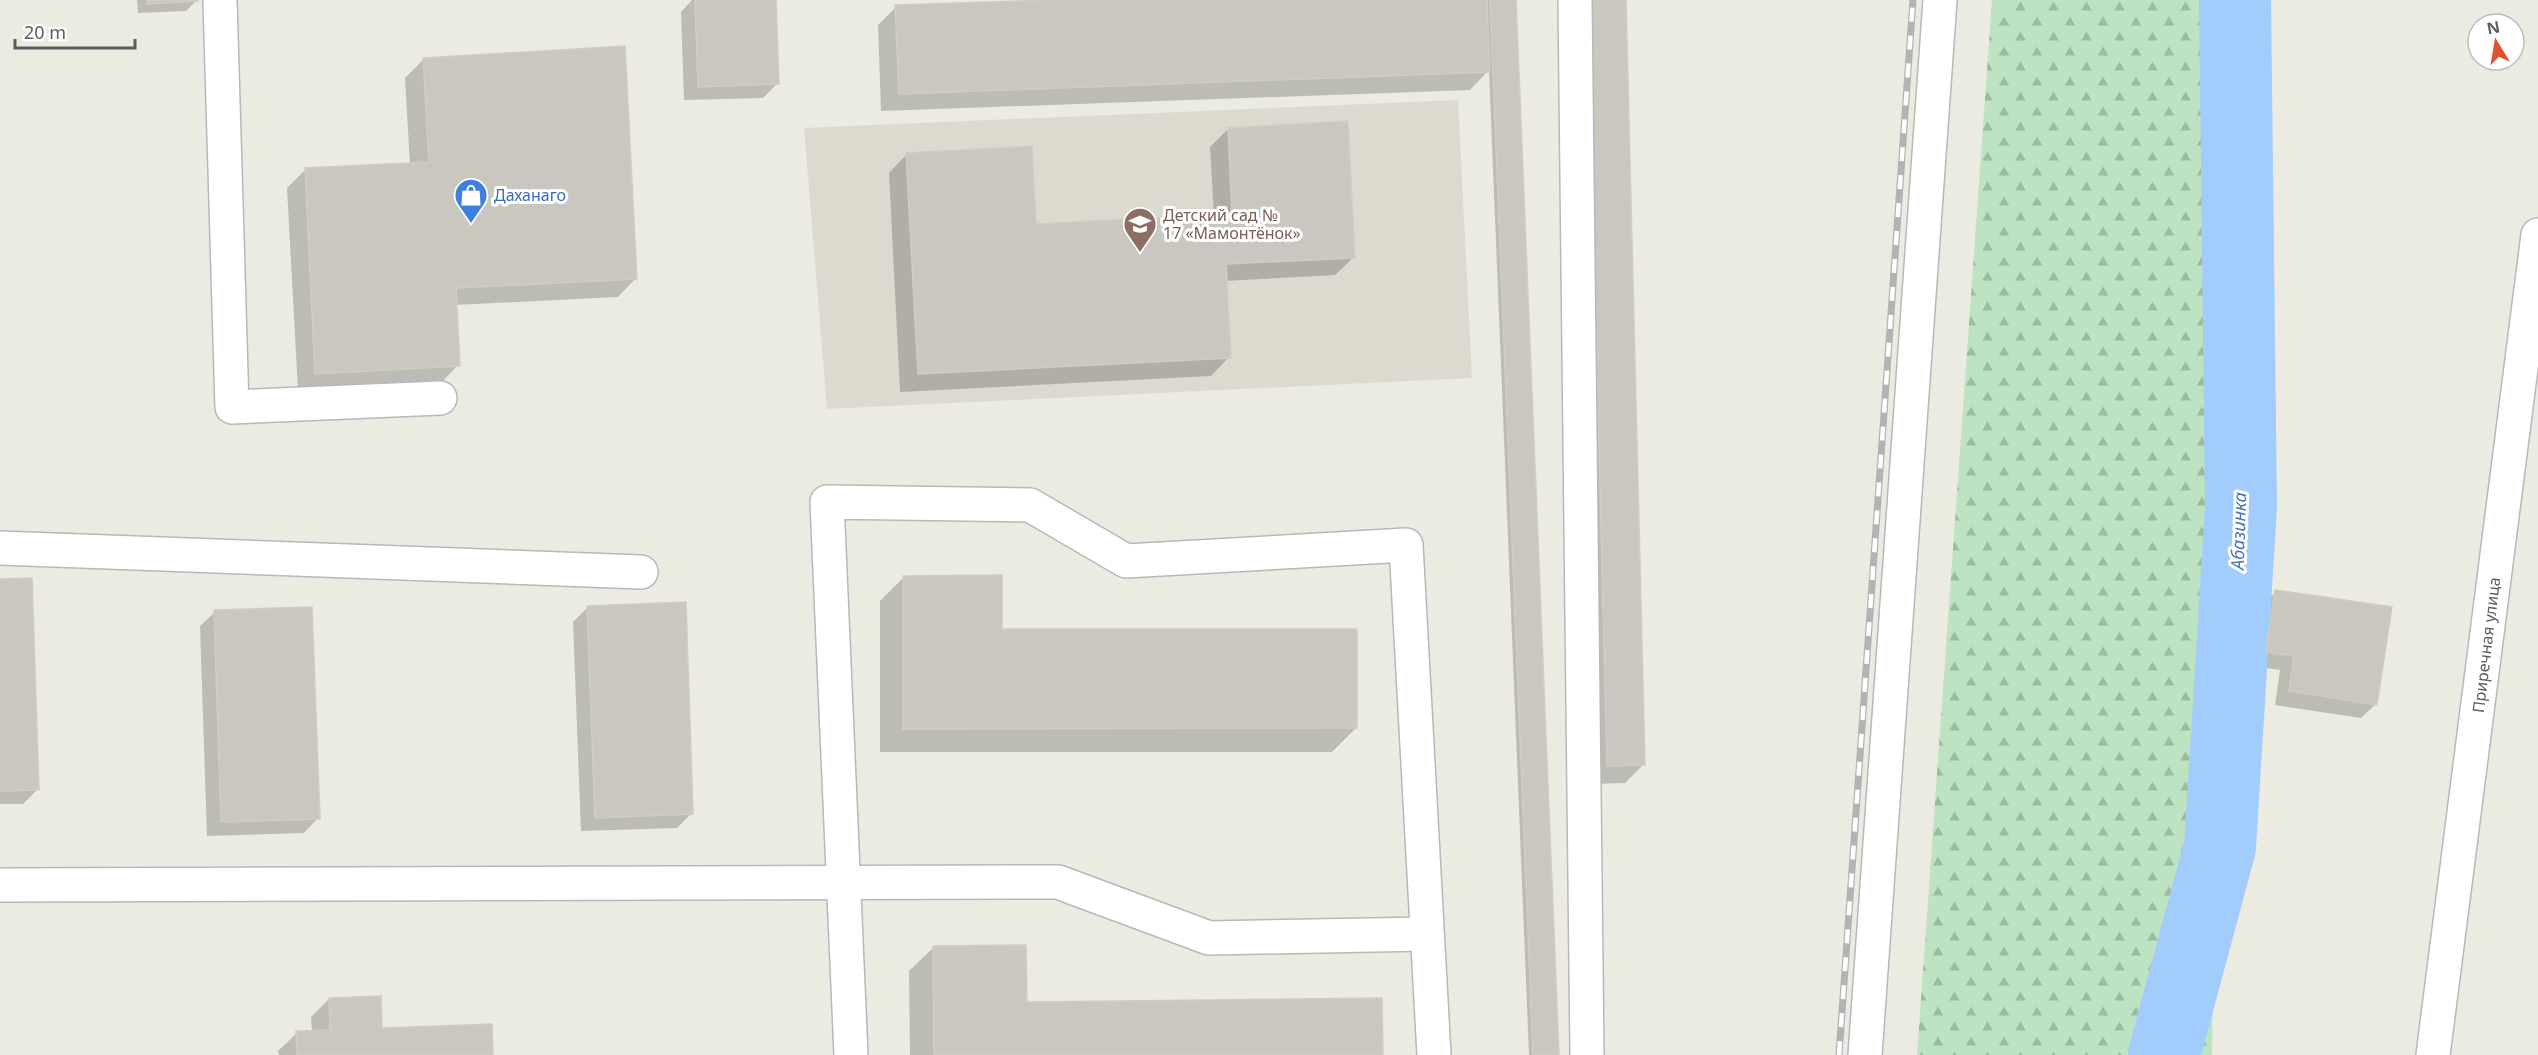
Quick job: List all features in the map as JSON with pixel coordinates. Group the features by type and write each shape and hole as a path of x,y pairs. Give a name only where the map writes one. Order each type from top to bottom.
{"street":[{"path":"220,0 232,407 440,398"},
{"path":"1575,0 1587,1055"},
{"path":"1865,1055 1940,0"},
{"name":"Приречная улица","path":"2433,1055 2538,235"},
{"path":"851,1055 827,502 1030,505 1126,561 1406,544 1434,1055"},
{"path":"0,548 641,572"},
{"path":"0,885 1058,882 1209,938 1426,934"}],"shaded area":[{"name":"Детский сад № 17 «Мамонтёнок»","path":"1458,100 1472,378 827,409 804,128"}],"green space":[{"path":"1992,0 2271,0 2213,970 2212,1055 1917,1055"}],"building":[{"path":"147,0 197,0 198,1 147,4"},
{"path":"695,0 776,0 779,84 698,87"},
{"path":"1048,0 1487,0 1490,72 899,94 895,5"},
{"path":"1490,0 1516,0 1559,1055 1533,1055"},
{"path":"1588,0 1626,0 1645,765 1607,766"},
{"name":"Даханаго","path":"625,46 637,279 456,288 460,366 315,374 305,168 429,162 423,58"},
{"path":"1348,121 1355,258 1226,264 1231,358 918,374 906,153 1032,146 1036,224 1232,214 1228,128"},
{"path":"1002,575 1002,629 1357,629 1357,728 903,729 903,576"},
{"path":"32,578 39,790 0,791 0,579"},
{"path":"2275,590 2392,607 2377,705 2289,691 2294,656 2266,652"},
{"path":"686,602 693,814 595,818 587,606"},
{"path":"312,607 320,819 221,822 214,610"},
{"path":"1026,945 1027,1002 1382,998 1383,1055 934,1055 933,946"},
{"path":"381,996 382,1028 492,1024 493,1055 297,1055 296,1031 330,1030 329,998"}],"waterway":[{"name":"Абазинка","path":"2164,1055 2220,847 2241,506 2235,0"}],"railway":[{"path":"1839,1055 1913,0"}],"place":[{"name":"Даханаго","path":"471,224"},
{"name":"Детский сад № 17 «Мамонтёнок»","path":"1140,253"}]}
